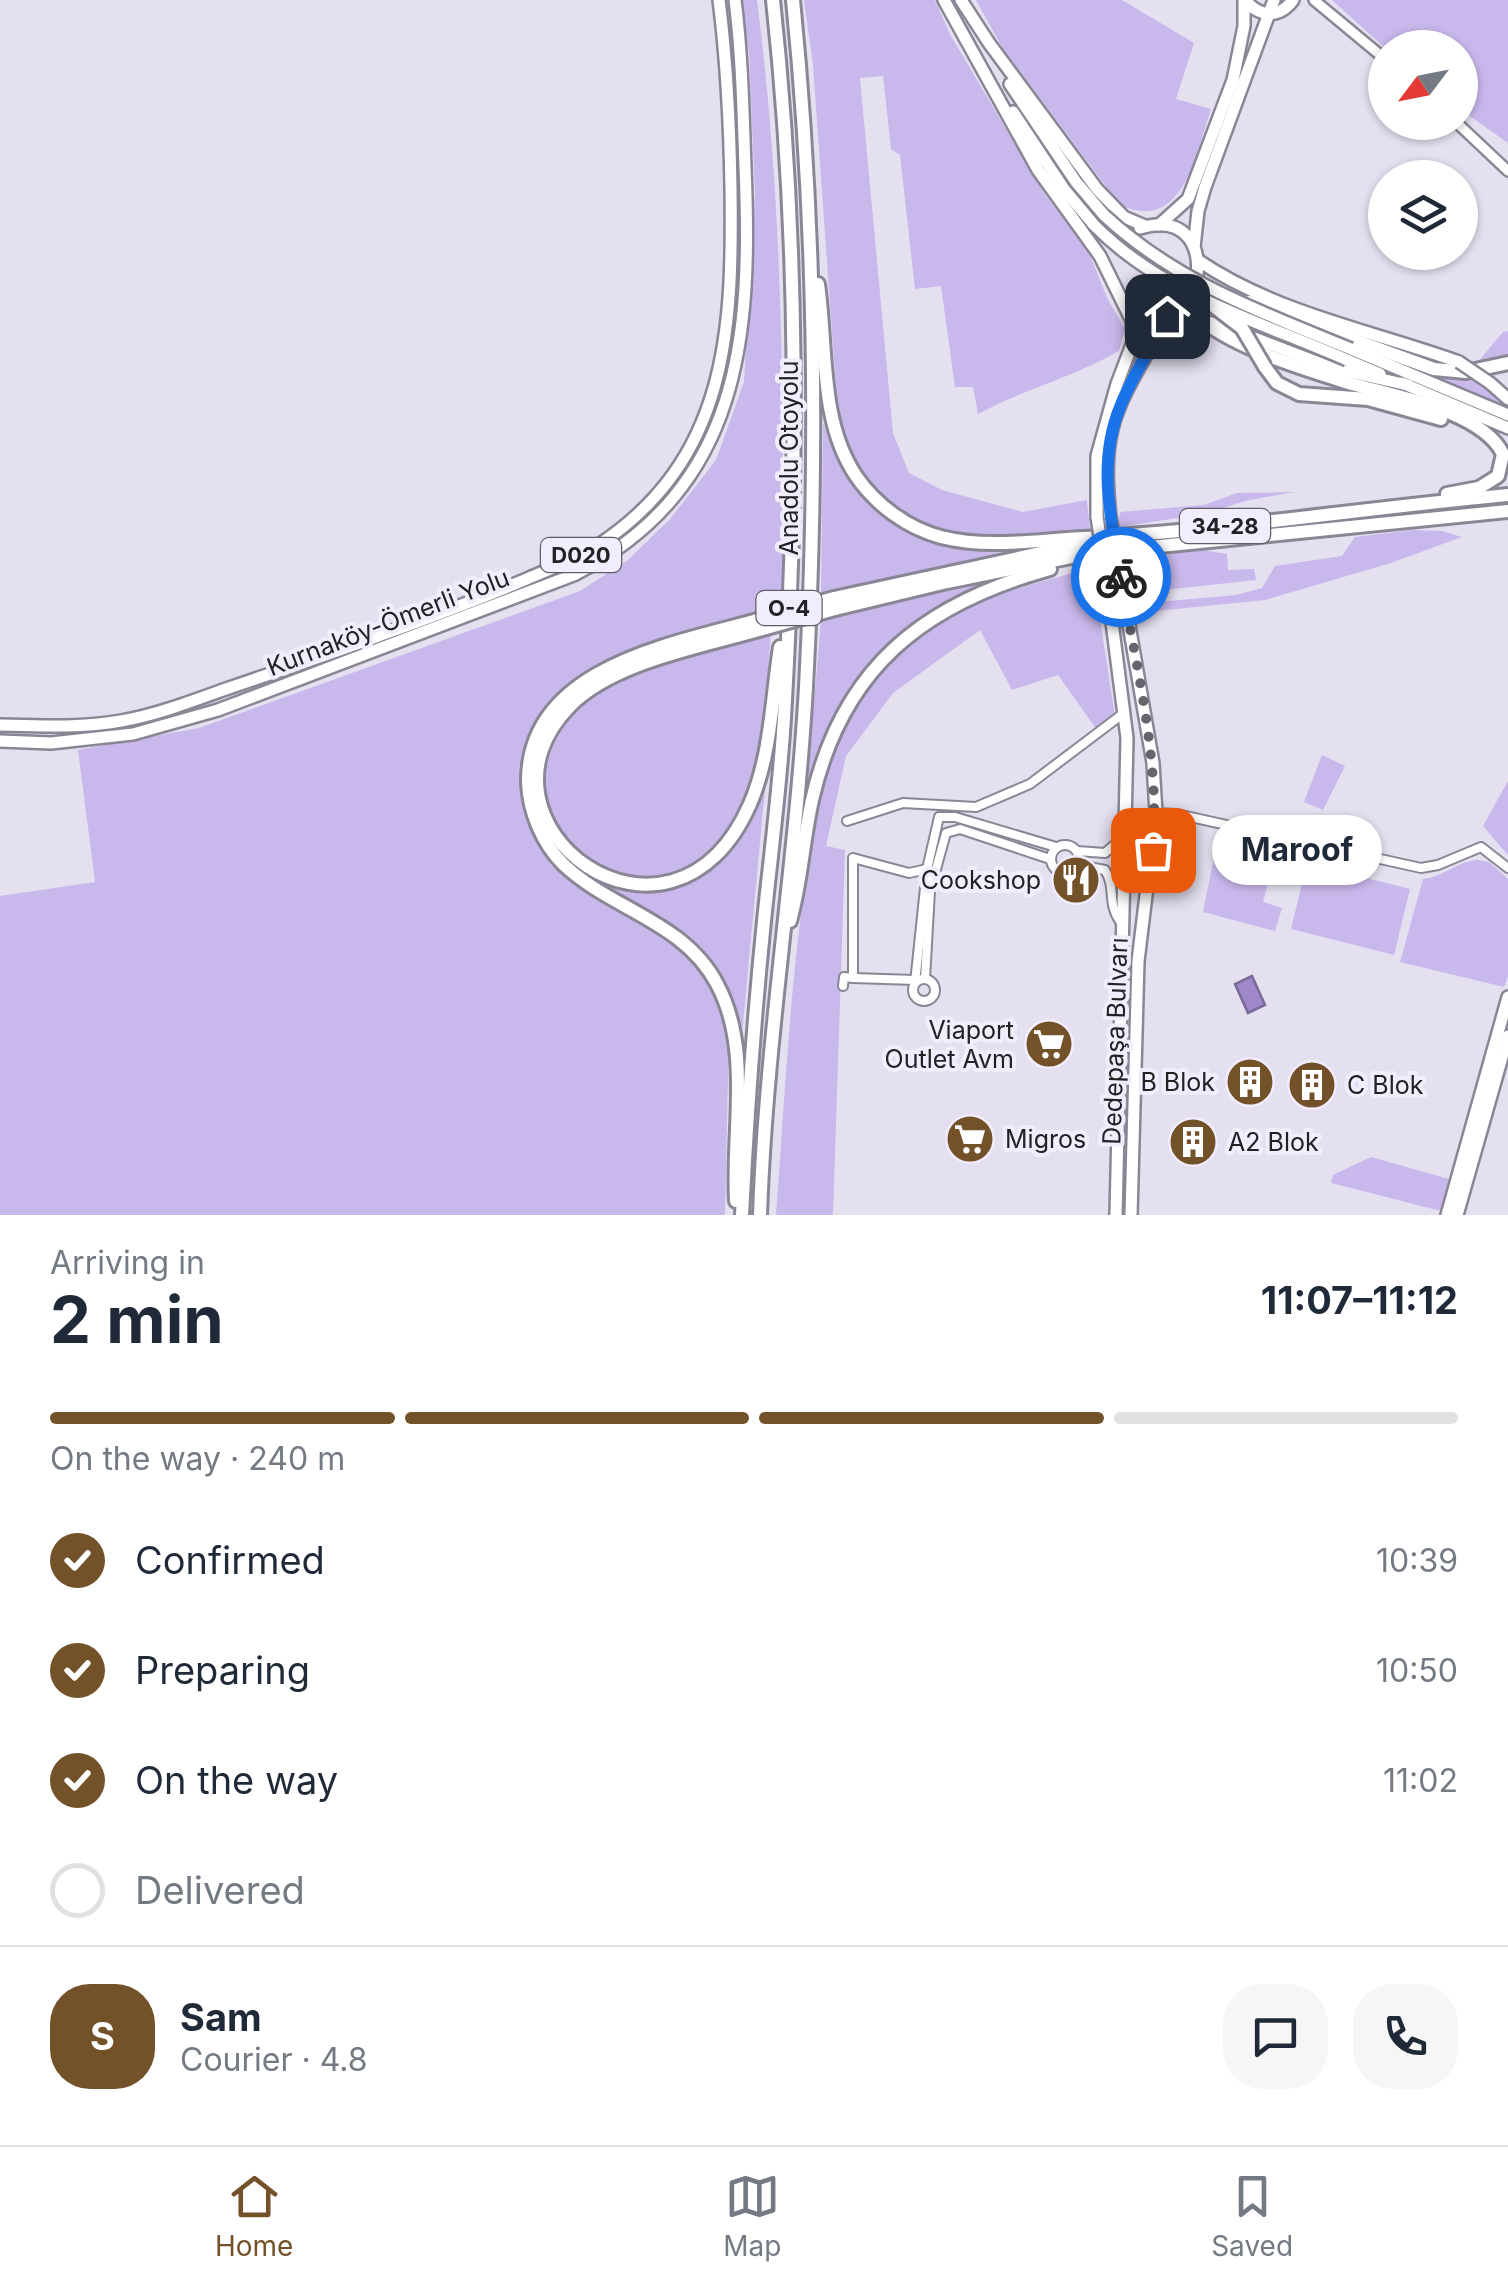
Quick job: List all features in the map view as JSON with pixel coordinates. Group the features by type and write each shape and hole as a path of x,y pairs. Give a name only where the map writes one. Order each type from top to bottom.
{"highway":[{"name":"Anadolu Otoyolu","path":"739,1215 784,722 790,590 793,296 773,0"},
{"name":"Anadolu Otoyolu","path":"760,1215 806,690 812,546 810,232 793,0"},
{"path":"810,232 834,426 850,466 882,505 917,528 968,542 1135,535"},
{"path":"1212,290 1351,350 1450,372 1478,371 1508,363"},
{"path":"1212,305 1242,328 1277,383 1299,394 1368,400 1414,411 1474,430 1503,454"},
{"path":"1203,321 1216,331 1274,356 1456,418 1490,438 1503,454 1502,469 1492,481 1420,502"},
{"name":"34-28","path":"1135,535 1508,491"},
{"name":"34-28","path":"1140,549 1508,511"},
{"path":"1434,518 1508,520"},
{"path":"739,1215 737,1056 734,1024 727,1005 716,981 688,946 562,863 538,827 528,788 528,768 546,720 580,683 635,657 981,564 1135,535"},
{"path":"834,604 1055,560 1140,549"},
{"path":"780,957 795,903 821,764 844,714 876,668 920,626 972,596 1055,568 1140,549"},
{"path":"765,623 636,667 586,692 563,714 545,742 538,774 548,823 574,860 618,881 664,884 700,868 734,834 750,804 764,756 790,590"}],"main road":[{"name":"Kurnaköy-Ömerli Yolu","path":"0,726 121,721 192,701 514,585 594,548 642,510 674,474 690,448 711,402 724,357 730,306 730,125 719,0"},
{"name":"Kurnaköy-Ömerli Yolu","path":"0,741 51,743 133,734 218,710 576,574 647,527 700,462 717,428 735,373 747,214 734,0"},
{"path":"944,0 1038,170 1091,242 1132,321 1133,342 1097,456 1103,517"},
{"path":"961,0 987,49 1099,220 1165,265 1212,290"},
{"path":"961,0 1097,190 1124,218 1145,226 1159,225 1184,236 1194,247 1200,261 1197,286 1185,304 1170,314 1158,318 1143,313 1118,292"},
{"path":"1159,225 1188,198 1227,97 1244,26 1244,0"},
{"path":"1244,0 1257,12 1270,14 1286,9 1293,0"},
{"path":"1194,247 1205,187 1274,0"},
{"path":"963,38 1056,177 1144,267 1212,305 1351,350 1508,416"},
{"path":"1113,280 1114,252 1122,240 1145,226"},
{"path":"1200,261 1219,274 1303,310 1460,362 1508,399"},
{"path":"1170,314 1203,321 1332,368 1408,386 1508,428"},
{"path":"1103,517 1112,428 1121,402 1170,314"},
{"path":"1351,350 1408,386"},
{"name":"Dedepaşa Bulvarı","path":"1103,517 1120,573 1149,742 1156,813 1138,962 1131,1215"},
{"name":"Dedepaşa Bulvarı","path":"1103,517 1106,576 1127,738 1116,1215"},
{"path":"1127,738 1138,729 1149,742"},
{"path":"1125,890 1135,897 1142,896 1148,887"},
{"path":"1447,1215 1505,1020 1508,997"},
{"path":"1457,1215 1508,1036"}],"street":[{"path":"1314,0 1368,44"},
{"path":"1475,140 1508,171"},
{"path":"847,822 903,803 976,806 1030,784 1124,713"},
{"path":"1156,813 1177,814 1421,868 1481,847 1508,868"},
{"path":"919,981 926,868 939,817 947,815 1056,847 1065,844 1076,851 1105,853 1120,842 1127,830"},
{"path":"919,981 930,891 952,822 947,815"},
{"path":"936,827 971,832 1050,859 1062,873 1071,872 1078,865"},
{"path":"1050,859 1056,847"},
{"path":"1076,851 1078,865"},
{"path":"853,978 853,858 909,873 926,868"},
{"path":"1078,865 1105,870 1111,882 1112,910 1124,927"},
{"path":"843,986 844,977 919,981"}],"shaded area":[{"path":"741,0 757,0 772,151 782,376 783,603 620,659 569,686 538,719 523,774 530,828 550,864 586,893 658,931 689,956 713,990 729,1034 725,1215 0,1215 0,896 95,882 78,750 199,728 580,591 628,560 670,519 716,460 744,382 755,195 749,53"},
{"path":"804,0 935,0 951,36 1044,193 1090,255 1107,298 1125,329 1119,351 978,414 973,387 955,387 941,286 915,289 900,155 891,149 883,76 860,78 893,433 909,473 942,490 1023,512 1087,500 1090,532 1008,537 935,528 903,515 876,493 854,461 838,416 813,65"},
{"path":"976,0 1122,0 1194,43 1176,99 1211,109 1192,166 1173,199 1159,208 1142,211 1120,205 1003,49"},
{"path":"1332,0 1508,0 1508,143 1478,122 1478,30 1368,33"},
{"path":"1508,331 1508,358 1476,364 1503,332"},
{"path":"1397,363 1439,377 1477,379 1508,410"},
{"path":"823,423 853,482 900,524 1009,550 821,595"},
{"path":"1294,492 1204,514 1118,527 1120,512 1204,505 1237,493"},
{"path":"1442,531 1462,537 1391,563 1265,600 1136,613 1136,604 1236,595 1262,588 1275,566 1342,556 1355,537"},
{"path":"1203,550 1227,554 1228,570 1254,569 1256,580 1136,593 1128,587 1124,560"},
{"path":"1092,568 1115,716 1097,730 1058,675 1012,690 980,630 893,693 846,756 826,846 845,850 833,1215 776,1215 790,1016 809,842 819,786 838,733 881,670 923,632 983,601"},
{"path":"1020,572 942,605 881,657 806,797 821,620"},
{"path":"771,633 764,717 751,779 744,799 713,849 674,873 633,877 594,863 564,835 547,798 548,756 574,711 590,697 638,673"},
{"path":"1322,755 1345,766 1323,810 1304,802"},
{"path":"767,768 740,1055 728,995 657,918 594,881 627,888 660,887 684,881 704,870 735,836"},
{"path":"1508,781 1508,855 1483,826"},
{"path":"1219,832 1278,846 1263,902 1282,908 1275,931 1203,912"},
{"path":"1478,860 1489,862 1508,879 1508,976 1504,987 1400,962 1423,879"},
{"path":"1307,863 1410,889 1394,955 1291,929"},
{"path":"1252,976 1265,1005 1248,1013 1235,984"},
{"path":"1371,1157 1449,1179 1441,1211 1331,1183 1333,1175"}],"way so far":[{"path":"1121,577 1153,763 1153,850"}],"place":[{"name":"Maroof","path":"1153,850"},
{"name":"Cookshop","path":"1076,880"},
{"name":"Viaport Outlet Avm","path":"1049,1044"},
{"name":"B Blok","path":"1250,1082"},
{"name":"C Blok","path":"1312,1085"},
{"name":"Migros","path":"970,1139"},
{"name":"A2 Blok","path":"1193,1142"}],"route":[{"path":"1121,577 1107,484 1112,428 1121,402 1167,316"}]}
